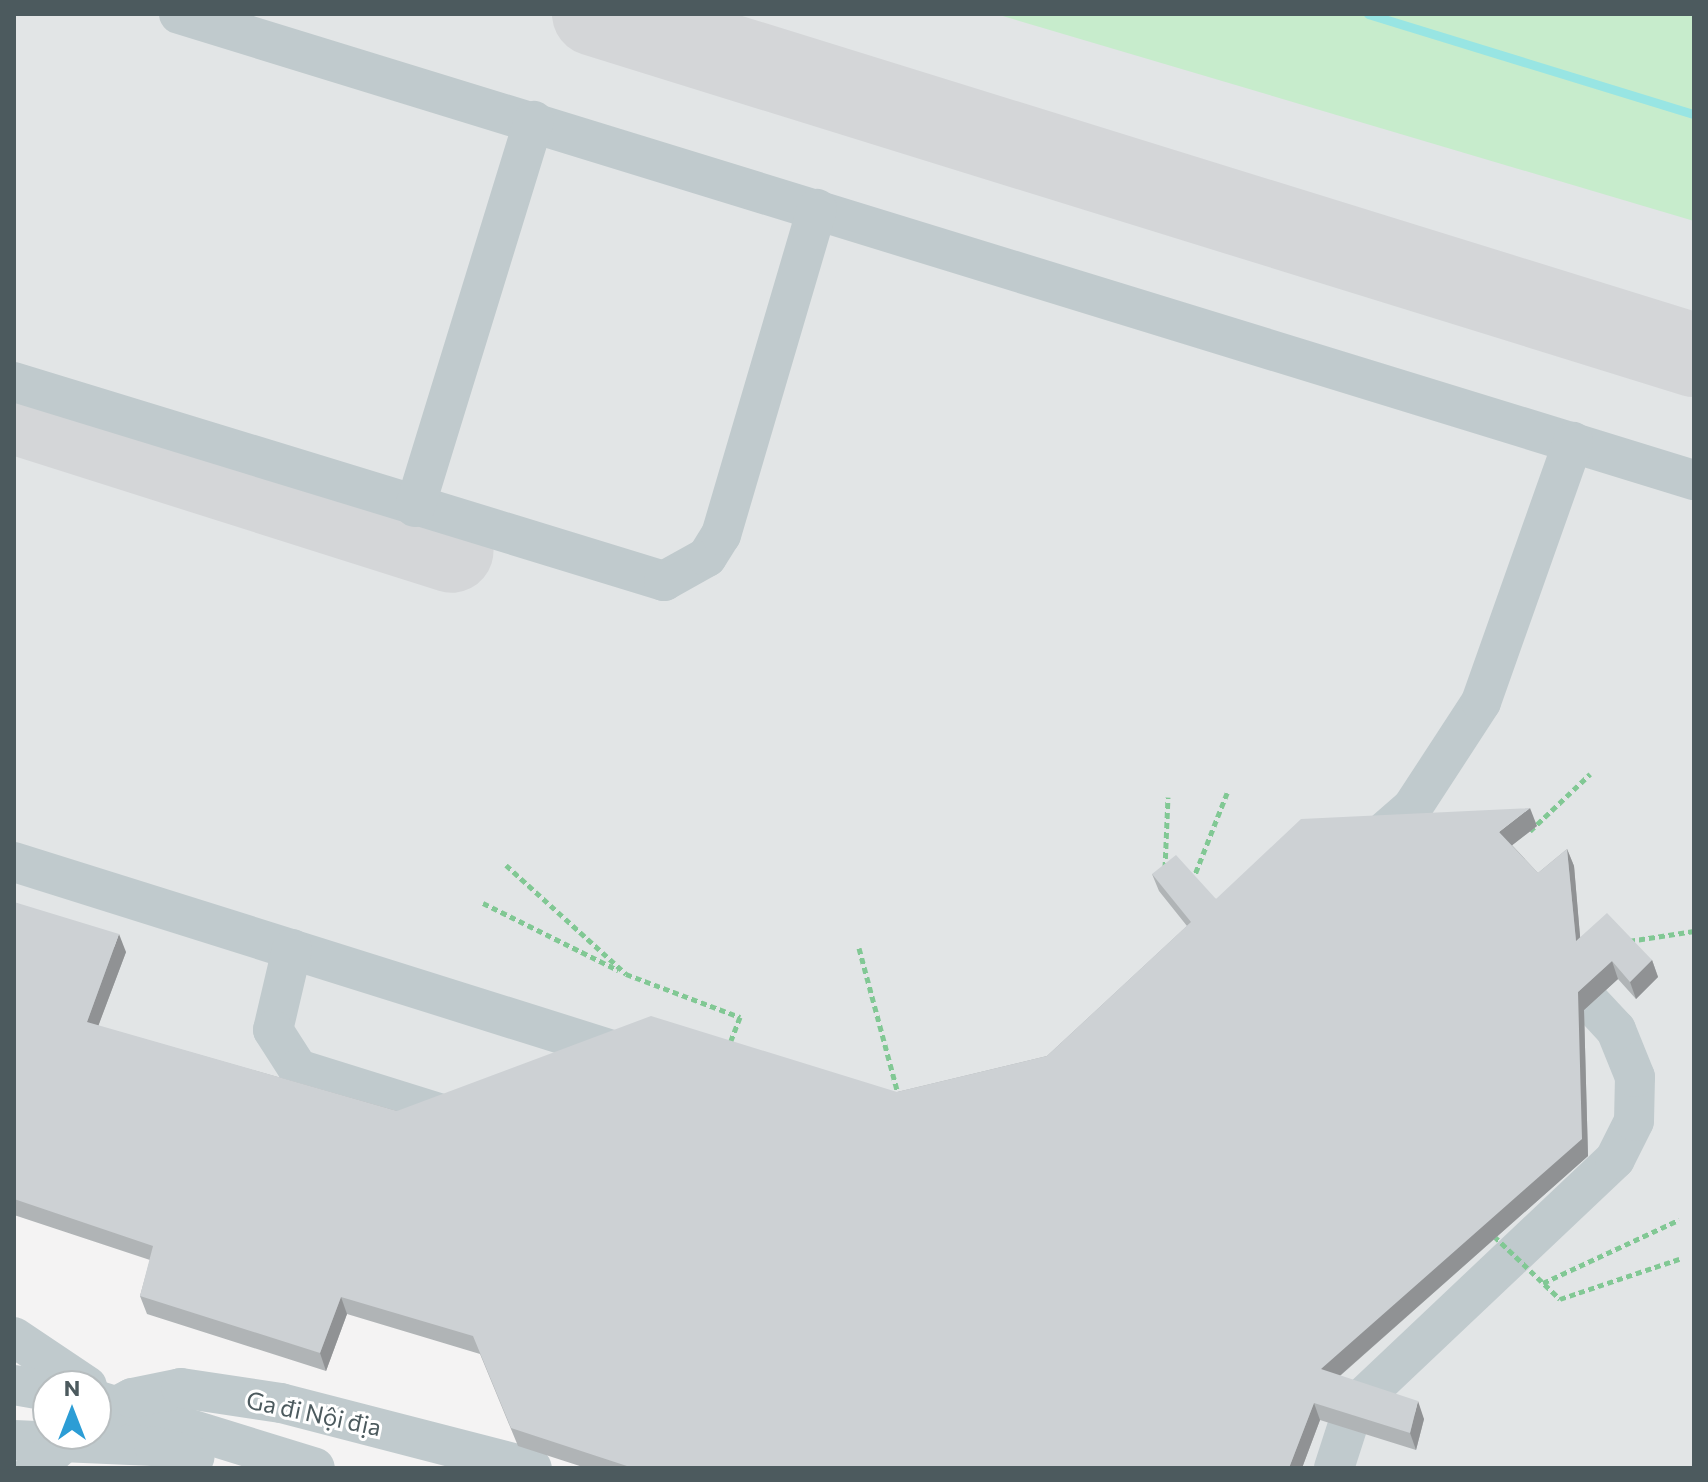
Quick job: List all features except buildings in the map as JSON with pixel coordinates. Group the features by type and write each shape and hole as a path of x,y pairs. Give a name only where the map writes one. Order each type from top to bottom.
{"lane":[{"path":"179,14 1694,480"},
{"path":"415,507 534,121"},
{"path":"14,382 638,577 685,574 721,535 817,209"},
{"path":"1409,824 1481,702 1573,442"},
{"path":"14,862 612,1050"},
{"path":"292,949 273,1030 298,1069 442,1114"},
{"path":"1334,1468 1354,1406 1615,1159 1634,1121 1635,1077 1616,1030 1591,1003"},
{"path":"19,1339 59,1370"},
{"name":"Ga đi Nội địa","path":"112,1399 181,1388 281,1403 532,1468"},
{"path":"112,1405 315,1468"},
{"path":"14,1440 154,1446 233,1468"},
{"path":"35,1468 55,1450"}],"path":[{"path":"1530,831 1590,774"},
{"path":"1191,883 1227,793"},
{"path":"1165,878 1168,797"},
{"path":"506,865 626,974"},
{"path":"483,903 626,974 740,1017 726,1054"},
{"path":"1624,941 1694,931"},
{"path":"859,948 903,1110"},
{"path":"1543,1283 1679,1220"},
{"path":"1494,1236 1560,1299 1679,1259"}],"shaded area":[{"path":"14,14 1694,14 1694,1468 939,1468 14,1177"}],"green space":[{"path":"996,14 1694,14 1694,221"}],"waterway":[{"path":"1368,14 1694,114"}],"taxiway":[{"path":"594,14 1694,355"},
{"path":"14,412 451,551"}]}
